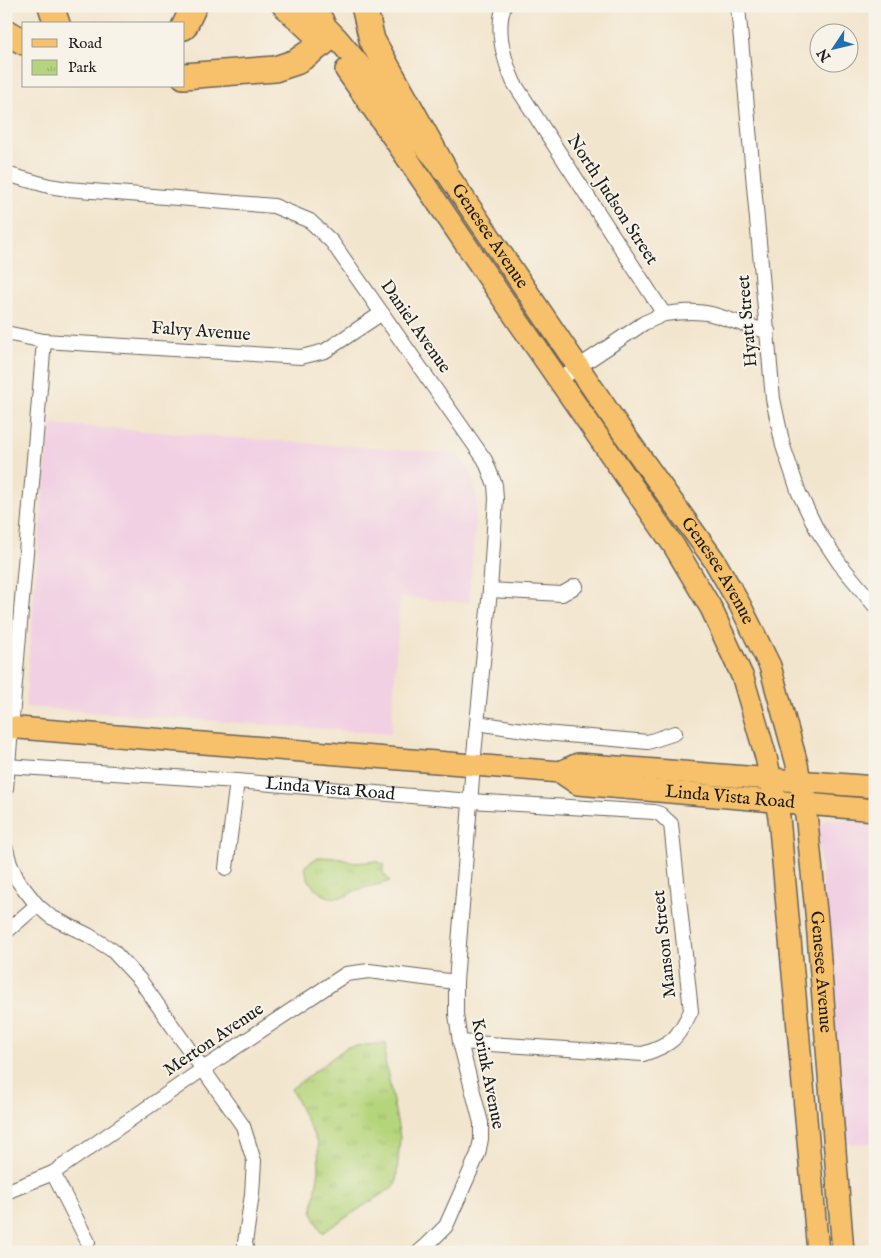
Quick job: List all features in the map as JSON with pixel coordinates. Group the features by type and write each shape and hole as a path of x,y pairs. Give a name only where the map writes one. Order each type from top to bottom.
{"highway":[{"path":"51,6 56,22"},
{"path":"185,25 194,6"},
{"path":"364,6 372,40 444,169"},
{"path":"185,76 275,69 296,62 317,23"},
{"path":"6,32 22,41"}],"main road":[{"name":"Genesee Avenue","path":"283,6 317,23 362,68 396,114 444,169 619,427 714,560 740,605 770,666 801,781 804,804 817,922 843,1252"},
{"name":"Genesee Avenue","path":"317,23 344,66 674,546 711,608 743,678 754,712 776,803 818,1252"},
{"name":"Linda Vista Road","path":"9,727 560,772 578,764 875,787"},
{"name":"Linda Vista Road","path":"560,772 578,784 776,803 875,810"}],"street":[{"name":"North Judson Street","path":"504,6 501,38 507,65 514,83 664,314"},
{"name":"Hyatt Street","path":"738,6 774,399 781,437 800,494 816,528 840,564 875,606"},
{"name":"Daniel Avenue","path":"6,174 36,183 68,189 274,206 310,222 332,242 485,460 495,485 496,499 490,590 473,765"},
{"path":"559,380 644,323 664,314 681,312 710,314 768,332"},
{"name":"Falvy Avenue","path":"6,333 44,341 301,357 325,351 382,313"},
{"path":"6,788 10,688 44,341"},
{"path":"490,590 562,594 576,586"},
{"path":"477,723 544,733 648,742 675,733"},
{"name":"Korink Avenue","path":"418,1252 446,1226 478,1154 481,1139 481,1123 460,1042 456,1014 456,982 473,765"},
{"name":"Linda Vista Road","path":"7,766 237,781 470,802 654,812"},
{"path":"226,868 237,781"},
{"name":"Manson Street","path":"460,1042 643,1054 663,1048 680,1032 691,1011 670,824 660,814 654,812"},
{"path":"6,849 10,864 18,881 37,905 51,917 88,935 112,950 140,980 243,1126 254,1161 252,1194 245,1243 247,1252"},
{"path":"6,932 37,905"},
{"name":"Merton Avenue","path":"6,1192 53,1173 203,1069 346,974 369,971 456,982"},
{"path":"53,1173 88,1242"}],"shaded area":[{"path":"50,424 458,454 470,471 477,498 469,603 400,597 391,734 25,707"},
{"path":"827,819 875,823 875,1143 850,1144 846,1134 817,828"}],"green space":[{"path":"318,857 338,858 355,863 376,861 385,865 383,873 390,881 338,898 324,895 313,886 306,873 305,866"},
{"path":"386,1043 385,1060 400,1137 396,1185 322,1233 312,1213 319,1170 318,1144 291,1089 347,1047"}]}
